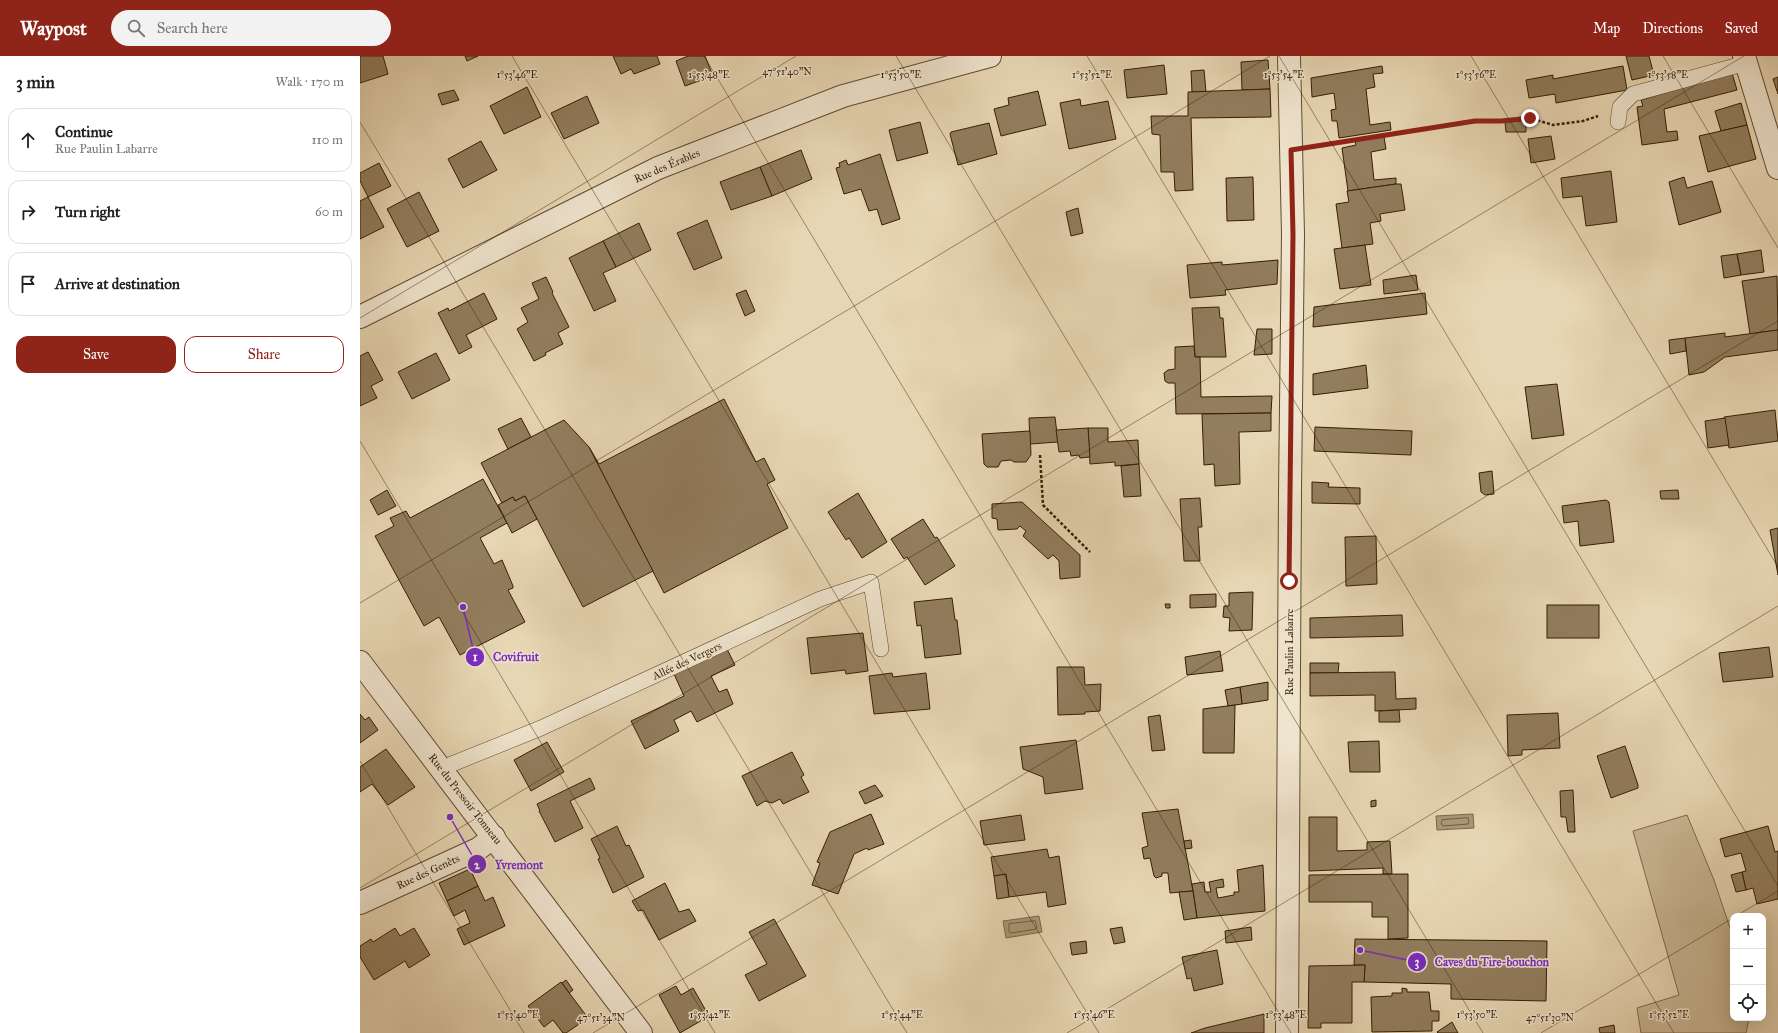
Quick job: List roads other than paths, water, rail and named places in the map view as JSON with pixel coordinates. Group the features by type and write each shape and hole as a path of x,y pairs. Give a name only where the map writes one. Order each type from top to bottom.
{"street":[{"name":"Rue des Érables","path":"360,317 658,168 843,96 990,56"},
{"name":"Rue Paulin Labarre","path":"1287,1033 1293,234 1289,56"},
{"path":"1745,59 1778,168"},
{"name":"Rue du Pressoir Tonneau","path":"360,662 641,1033"},
{"name":"Rue des Genêts","path":"360,904 478,849 494,837"}],"lane":[{"path":"1618,122 1620,107 1633,94 1745,59"},
{"name":"Allée des Vergers","path":"443,771 452,764 541,728 820,599 871,582 881,649"}],"water":[{"path":"1473,814 1474,828 1437,830 1436,816"},
{"path":"1039,916 1042,932 1006,938 1003,921"}],"place":[{"name":"Covifruit","path":"463,607"},
{"name":"Yvremont","path":"450,817"},
{"name":"Caves du Tire-bouchon","path":"1360,950"}]}
